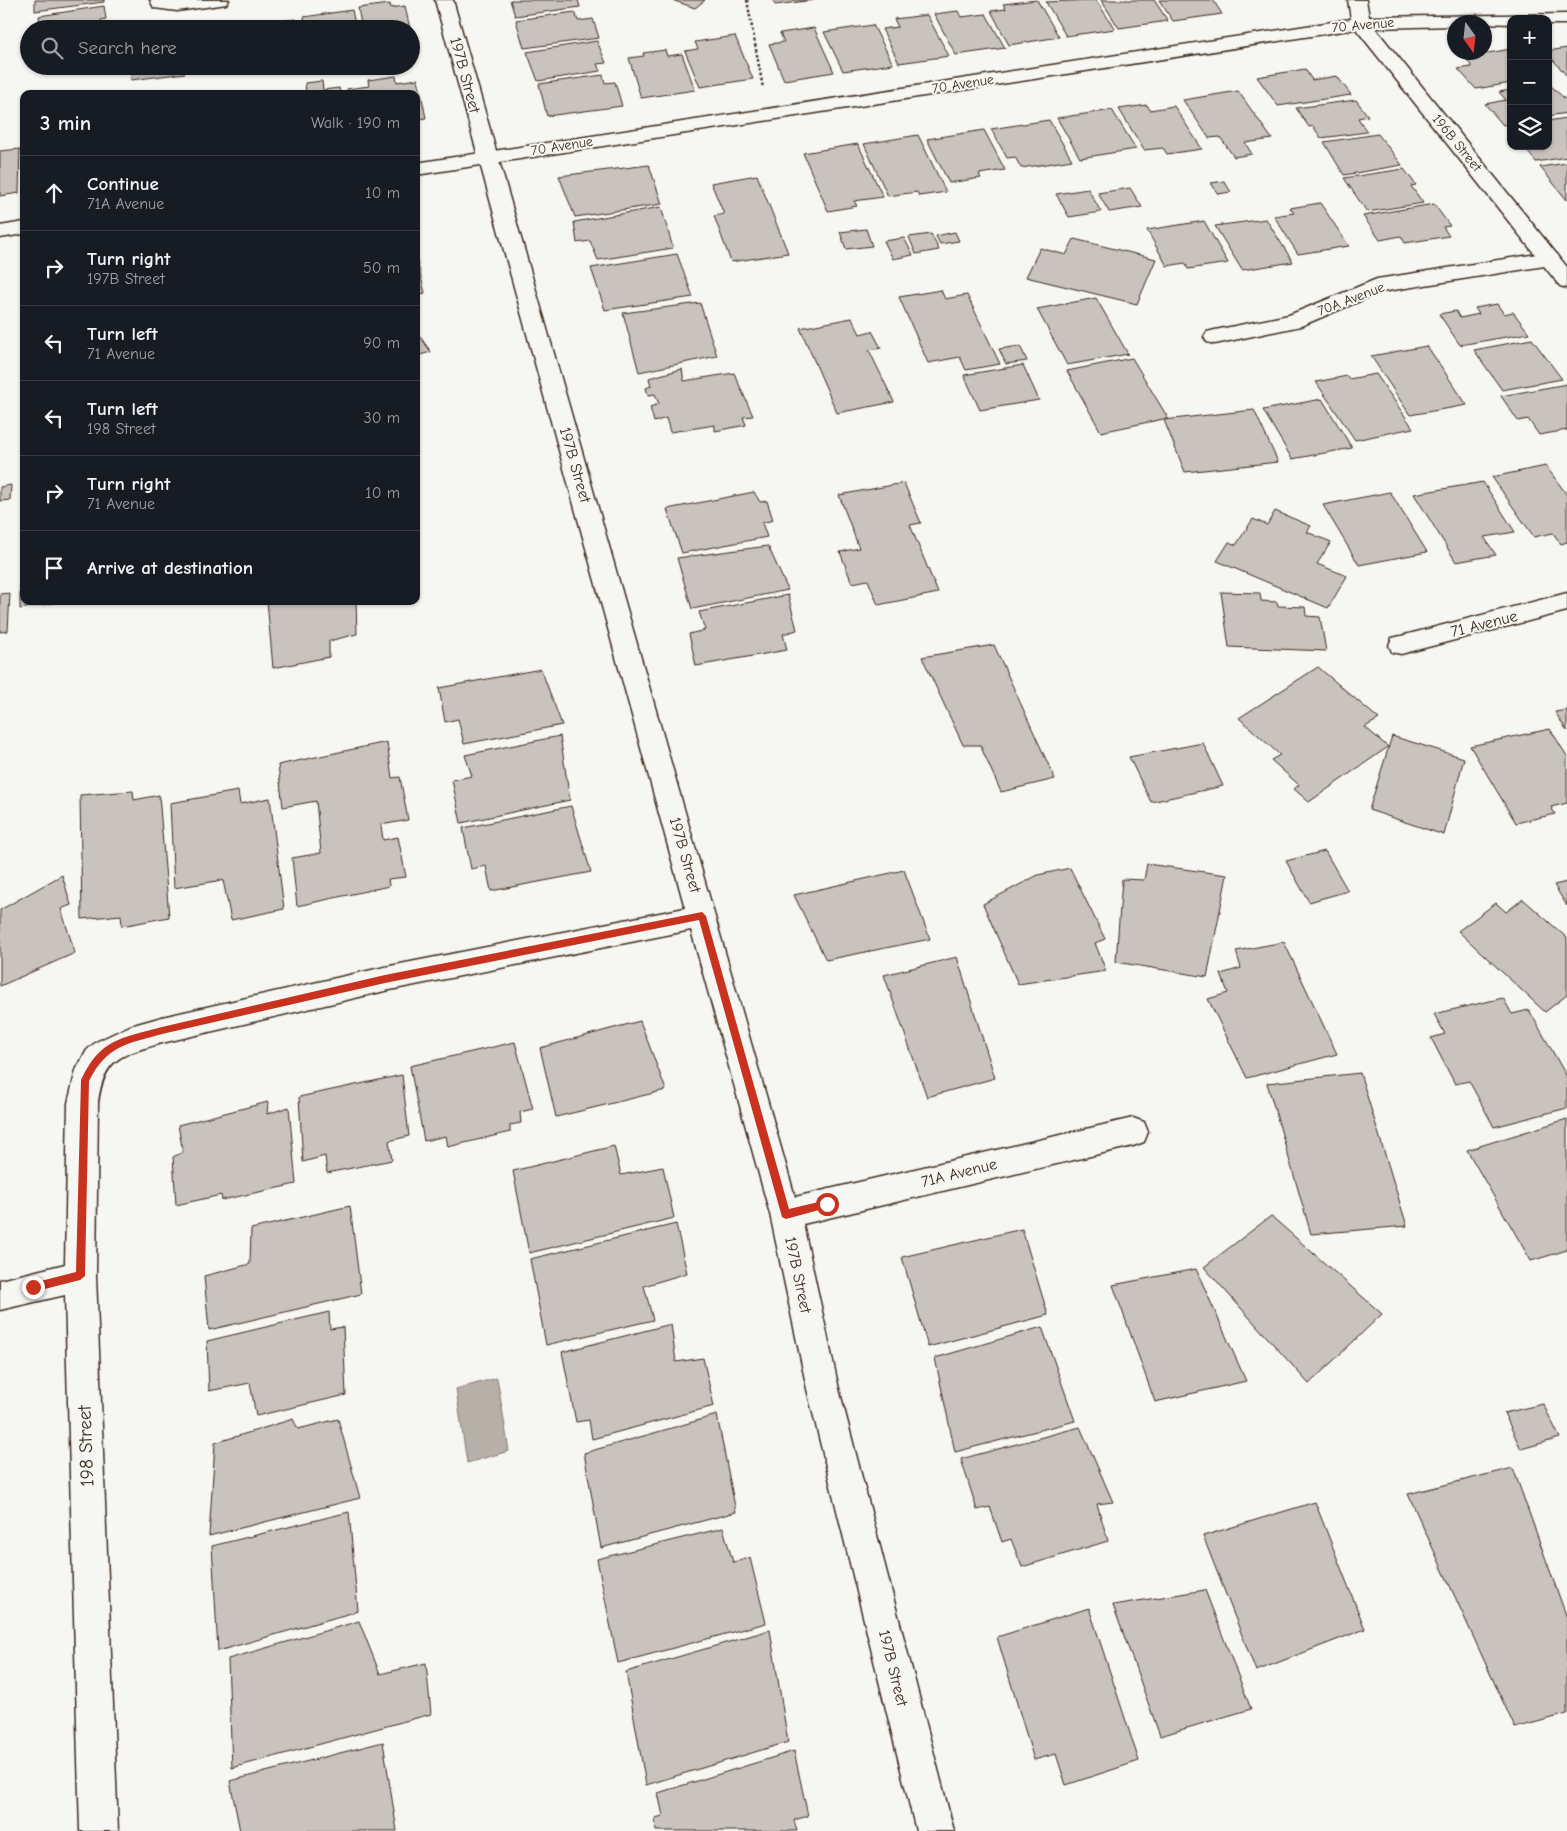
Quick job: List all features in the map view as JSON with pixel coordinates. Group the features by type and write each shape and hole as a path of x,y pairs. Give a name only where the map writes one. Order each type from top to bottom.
{"street":[{"path":"160,2 177,6 220,0"},
{"name":"197B Street","path":"444,0 786,1214 823,1389 935,1831"},
{"name":"196B Street","path":"1357,0 1361,23 1567,281"},
{"name":"70 Avenue","path":"420,168 1361,23 1507,19"},
{"path":"0,232 20,229"},
{"name":"70A Avenue","path":"1214,337 1294,321 1376,286 1550,259"},
{"name":"71 Avenue","path":"1401,645 1567,602"},
{"name":"198 Street","path":"99,1831 80,1276 83,1103 85,1080 94,1063 104,1051 126,1040 162,1030 385,979 702,916"},
{"name":"71A Avenue","path":"786,1214 1133,1132"},
{"path":"0,1295 80,1276"}],"path":[{"path":"746,0 764,89"}],"shaded area":[{"path":"497,1378 509,1451 467,1463 456,1389"}],"building":[{"path":"35,0 104,0 104,2 35,11"},
{"path":"510,0 578,0 580,7 515,16"},
{"path":"672,0 705,0 695,8"},
{"path":"773,0 814,0 775,5"},
{"path":"1037,0 1059,37 1009,45 991,11 1006,9 1003,4"},
{"path":"1096,0 1115,29 1066,36 1046,2"},
{"path":"1101,0 1154,0 1168,21 1119,28"},
{"path":"1159,0 1213,0 1222,14 1173,21"},
{"path":"390,4 391,8 405,6 408,20 360,20 358,8"},
{"path":"104,6 106,19 40,20 39,16"},
{"path":"352,10 354,20 304,20 304,17"},
{"path":"958,11 961,17 986,14 1005,48 956,55 934,14"},
{"path":"575,12 578,21 593,19 599,38 524,48 516,20"},
{"path":"927,15 949,56 899,63 882,29 898,27 894,19"},
{"path":"873,25 893,64 843,71 824,32"},
{"path":"814,28 834,72 784,80 769,44 784,42 780,33"},
{"path":"735,36 753,79 700,87 685,51 698,49 695,42"},
{"path":"597,41 606,63 597,64 600,71 538,81 527,52"},
{"path":"1567,48 1567,76 1552,59 1552,50"},
{"path":"665,50 667,56 682,54 695,90 641,98 629,58 644,56 643,53"},
{"path":"1507,50 1507,84 1476,89 1458,69 1472,67 1467,60 1492,60 1492,52"},
{"path":"1305,69 1312,80 1337,76 1351,95 1278,106 1257,77"},
{"path":"131,75 170,75 131,80"},
{"path":"603,75 605,83 615,82 622,106 547,116 539,84"},
{"path":"396,76 397,82 418,79 426,118 420,119 420,90 347,90 369,86 368,80"},
{"path":"322,81 323,90 306,90 305,83"},
{"path":"1552,87 1567,101 1567,113 1552,115"},
{"path":"339,88 339,90 323,90"},
{"path":"1238,91 1272,139 1245,143 1252,154 1234,157 1220,137 1209,138 1183,100"},
{"path":"1507,91 1507,124 1503,125 1485,104 1506,100 1499,92"},
{"path":"1356,100 1368,116 1358,118 1367,132 1321,138 1313,126 1309,127 1296,108"},
{"path":"1147,105 1150,110 1174,106 1202,149 1167,154 1163,148 1144,150 1119,109"},
{"path":"1112,110 1136,149 1080,158 1057,118"},
{"path":"1566,118 1567,157 1536,162 1526,150 1552,150 1552,120"},
{"path":"1049,120 1072,160 1021,168 1015,157 1007,158 991,129"},
{"path":"984,130 1005,170 979,174 981,178 949,183 927,139"},
{"path":"1378,134 1402,165 1344,175 1324,142"},
{"path":"918,135 946,192 919,196 917,192 888,196 864,144"},
{"path":"858,144 883,197 854,201 857,206 828,211 803,153"},
{"path":"20,149 19,193 0,196 0,151"},
{"path":"1567,163 1567,200 1540,167"},
{"path":"649,165 662,204 575,217 559,176"},
{"path":"1404,169 1416,185 1411,186 1423,203 1367,212 1344,178"},
{"path":"757,175 788,253 731,262 714,216 724,214 711,183"},
{"path":"1224,181 1231,192 1218,194 1211,183"},
{"path":"1130,188 1142,207 1109,212 1098,193"},
{"path":"1088,189 1101,212 1069,217 1056,194"},
{"path":"1320,203 1349,246 1298,254 1274,216 1294,213 1290,208"},
{"path":"1434,204 1450,226 1443,227 1449,236 1405,243 1401,236 1380,240 1363,216"},
{"path":"661,207 673,248 598,260 590,241 577,243 574,222"},
{"path":"1266,219 1293,262 1242,270 1215,226"},
{"path":"1204,221 1228,263 1188,269 1185,263 1167,266 1147,230"},
{"path":"866,229 872,246 846,249 840,232"},
{"path":"955,232 959,241 940,244 936,236"},
{"path":"931,234 939,250 916,254 909,237"},
{"path":"904,238 913,255 893,259 884,241"},
{"path":"1074,239 1156,259 1137,304 1026,277 1040,248 1066,255"},
{"path":"677,254 693,297 605,310 591,268"},
{"path":"420,273 425,293 420,294"},
{"path":"941,290 945,299 967,295 1000,364 966,370 960,357 928,363 899,297"},
{"path":"1096,298 1128,354 1067,365 1037,309"},
{"path":"700,303 717,356 639,372 623,313"},
{"path":"1497,304 1504,314 1513,312 1529,333 1460,345 1439,314 1456,311 1460,318 1479,314 1475,308"},
{"path":"852,318 860,334 872,331 881,348 869,350 894,402 837,413 800,328"},
{"path":"420,337 431,352 420,355"},
{"path":"1532,339 1562,379 1502,390 1474,350"},
{"path":"1020,346 1027,361 1006,364 999,349"},
{"path":"1427,346 1467,405 1410,415 1371,356"},
{"path":"1132,358 1168,418 1101,432 1067,371"},
{"path":"1023,365 1039,400 980,410 964,375"},
{"path":"682,369 684,381 734,373 753,416 743,417 746,425 715,431 715,425 670,432 666,418 654,422 650,407 659,404 655,394 648,395 646,388 651,386 649,378"},
{"path":"1376,374 1413,428 1355,440 1316,382 1347,376 1349,379"},
{"path":"1567,384 1567,430 1539,435 1528,419 1518,421 1501,396"},
{"path":"1322,399 1352,448 1292,459 1263,410"},
{"path":"1254,410 1278,462 1185,472 1164,420"},
{"path":"1546,466 1567,495 1567,542 1561,544 1553,533 1534,537 1492,477"},
{"path":"1483,482 1515,532 1484,537 1496,555 1456,562 1414,494"},
{"path":"904,483 921,523 910,525 938,593 878,605 868,580 852,583 840,552 859,548 839,495"},
{"path":"11,485 10,500 0,501 0,487"},
{"path":"754,492 760,502 767,501 773,520 762,523 767,537 682,553 667,509"},
{"path":"1390,492 1427,552 1359,565 1323,505"},
{"path":"1275,511 1311,526 1307,532 1331,542 1317,564 1347,576 1328,608 1217,561 1229,542 1236,545 1253,519 1267,525"},
{"path":"768,546 788,590 692,609 677,558"},
{"path":"1221,592 1260,593 1261,601 1277,602 1278,606 1305,607 1306,616 1320,617 1326,651 1229,647"},
{"path":"10,593 8,631 0,632 0,594"},
{"path":"788,595 797,630 783,634 787,650 696,666 689,634 705,630 699,612"},
{"path":"20,605 42,605 20,609"},
{"path":"267,605 356,605 357,634 329,641 329,657 273,668"},
{"path":"994,645 1055,779 1001,792 980,745 963,745 922,657"},
{"path":"1318,667 1379,719 1365,727 1388,747 1309,802 1294,789 1299,785 1271,760 1280,755 1239,718"},
{"path":"541,669 562,725 464,744 458,719 445,722 439,688"},
{"path":"1567,710 1567,731 1555,712"},
{"path":"1550,729 1567,756 1567,803 1551,807 1555,814 1516,823 1470,746"},
{"path":"560,736 570,800 461,823 452,780 472,776 465,755"},
{"path":"1392,736 1464,758 1444,835 1369,810"},
{"path":"387,742 392,778 400,777 408,820 381,825 383,840 398,837 406,877 388,879 389,886 297,906 292,858 321,853 316,801 283,807 278,765"},
{"path":"1203,743 1223,786 1151,802 1129,757"},
{"path":"133,791 134,800 159,795 169,917 122,926 121,915 82,919 80,795"},
{"path":"238,791 240,804 270,798 284,909 231,920 223,880 174,888 170,803"},
{"path":"571,806 591,872 491,891 486,866 471,869 463,828"},
{"path":"1325,851 1348,891 1309,902 1286,861"},
{"path":"1147,864 1227,875 1207,977 1116,962 1122,879 1144,880"},
{"path":"1070,868 1105,939 1095,943 1106,971 1018,984 983,904 1038,875"},
{"path":"904,870 930,939 826,960 794,895"},
{"path":"62,875 71,905 61,909 75,953 0,986 0,910"},
{"path":"1567,882 1567,906 1554,885"},
{"path":"1523,899 1567,938 1567,995 1545,1012 1458,931 1496,903 1506,912"},
{"path":"1284,942 1337,1054 1247,1078 1208,999 1228,993 1221,974 1241,968 1236,951"},
{"path":"957,957 995,1078 927,1097 884,975"},
{"path":"1503,998 1512,1014 1529,1010 1567,1077 1567,1108 1494,1127 1469,1081 1455,1084 1431,1038 1445,1034 1434,1014"},
{"path":"640,1021 666,1090 556,1117 540,1048"},
{"path":"515,1042 533,1109 520,1112 521,1123 510,1125 510,1132 448,1147 446,1136 424,1141 410,1066"},
{"path":"1360,1073 1407,1226 1311,1234 1267,1083"},
{"path":"402,1075 409,1136 389,1141 392,1160 327,1173 325,1156 303,1162 299,1097"},
{"path":"268,1102 267,1114 289,1107 296,1184 222,1200 221,1195 176,1205 173,1157 183,1152 178,1125"},
{"path":"1567,1119 1567,1250 1531,1261 1467,1150"},
{"path":"614,1146 621,1175 663,1167 674,1218 529,1253 513,1171"},
{"path":"350,1206 361,1294 209,1330 204,1276 250,1264 251,1229"},
{"path":"1271,1216 1382,1314 1309,1384 1204,1267"},
{"path":"676,1224 687,1273 644,1286 653,1320 546,1345 530,1259"},
{"path":"1022,1229 1048,1315 928,1347 902,1257"},
{"path":"1196,1269 1246,1381 1155,1402 1113,1285"},
{"path":"329,1312 330,1329 343,1327 346,1395 256,1416 250,1383 209,1391 207,1341"},
{"path":"671,1324 676,1362 703,1358 714,1406 592,1439 589,1420 576,1422 562,1352"},
{"path":"1042,1327 1075,1421 955,1452 935,1358"},
{"path":"1543,1404 1560,1438 1521,1449 1504,1413"},
{"path":"717,1415 736,1512 601,1548 584,1453"},
{"path":"293,1419 298,1429 338,1419 360,1498 209,1536 215,1443"},
{"path":"1080,1427 1113,1502 1097,1504 1108,1541 1022,1567 1011,1539 1002,1542 990,1507 977,1510 961,1459"},
{"path":"1513,1468 1567,1618 1567,1714 1515,1728 1408,1494"},
{"path":"1315,1502 1365,1629 1256,1671 1203,1536"},
{"path":"349,1512 358,1611 218,1651 212,1546"},
{"path":"723,1528 733,1562 750,1558 766,1623 618,1663 597,1559"},
{"path":"1205,1590 1251,1709 1160,1736 1113,1605"},
{"path":"1089,1608 1139,1761 1066,1785 1056,1754 1034,1760 997,1637"},
{"path":"359,1621 380,1674 426,1663 431,1714 232,1768 228,1659"},
{"path":"770,1630 788,1742 646,1785 626,1672"},
{"path":"383,1742 397,1831 240,1831 230,1781"},
{"path":"794,1751 808,1816 794,1820 797,1831 656,1831 655,1818 663,1816 658,1793"}],"route":[{"path":"33,1287 80,1276 85,1080 94,1063 104,1051 126,1040 162,1030 385,979 702,916 786,1214 827,1204"}]}
